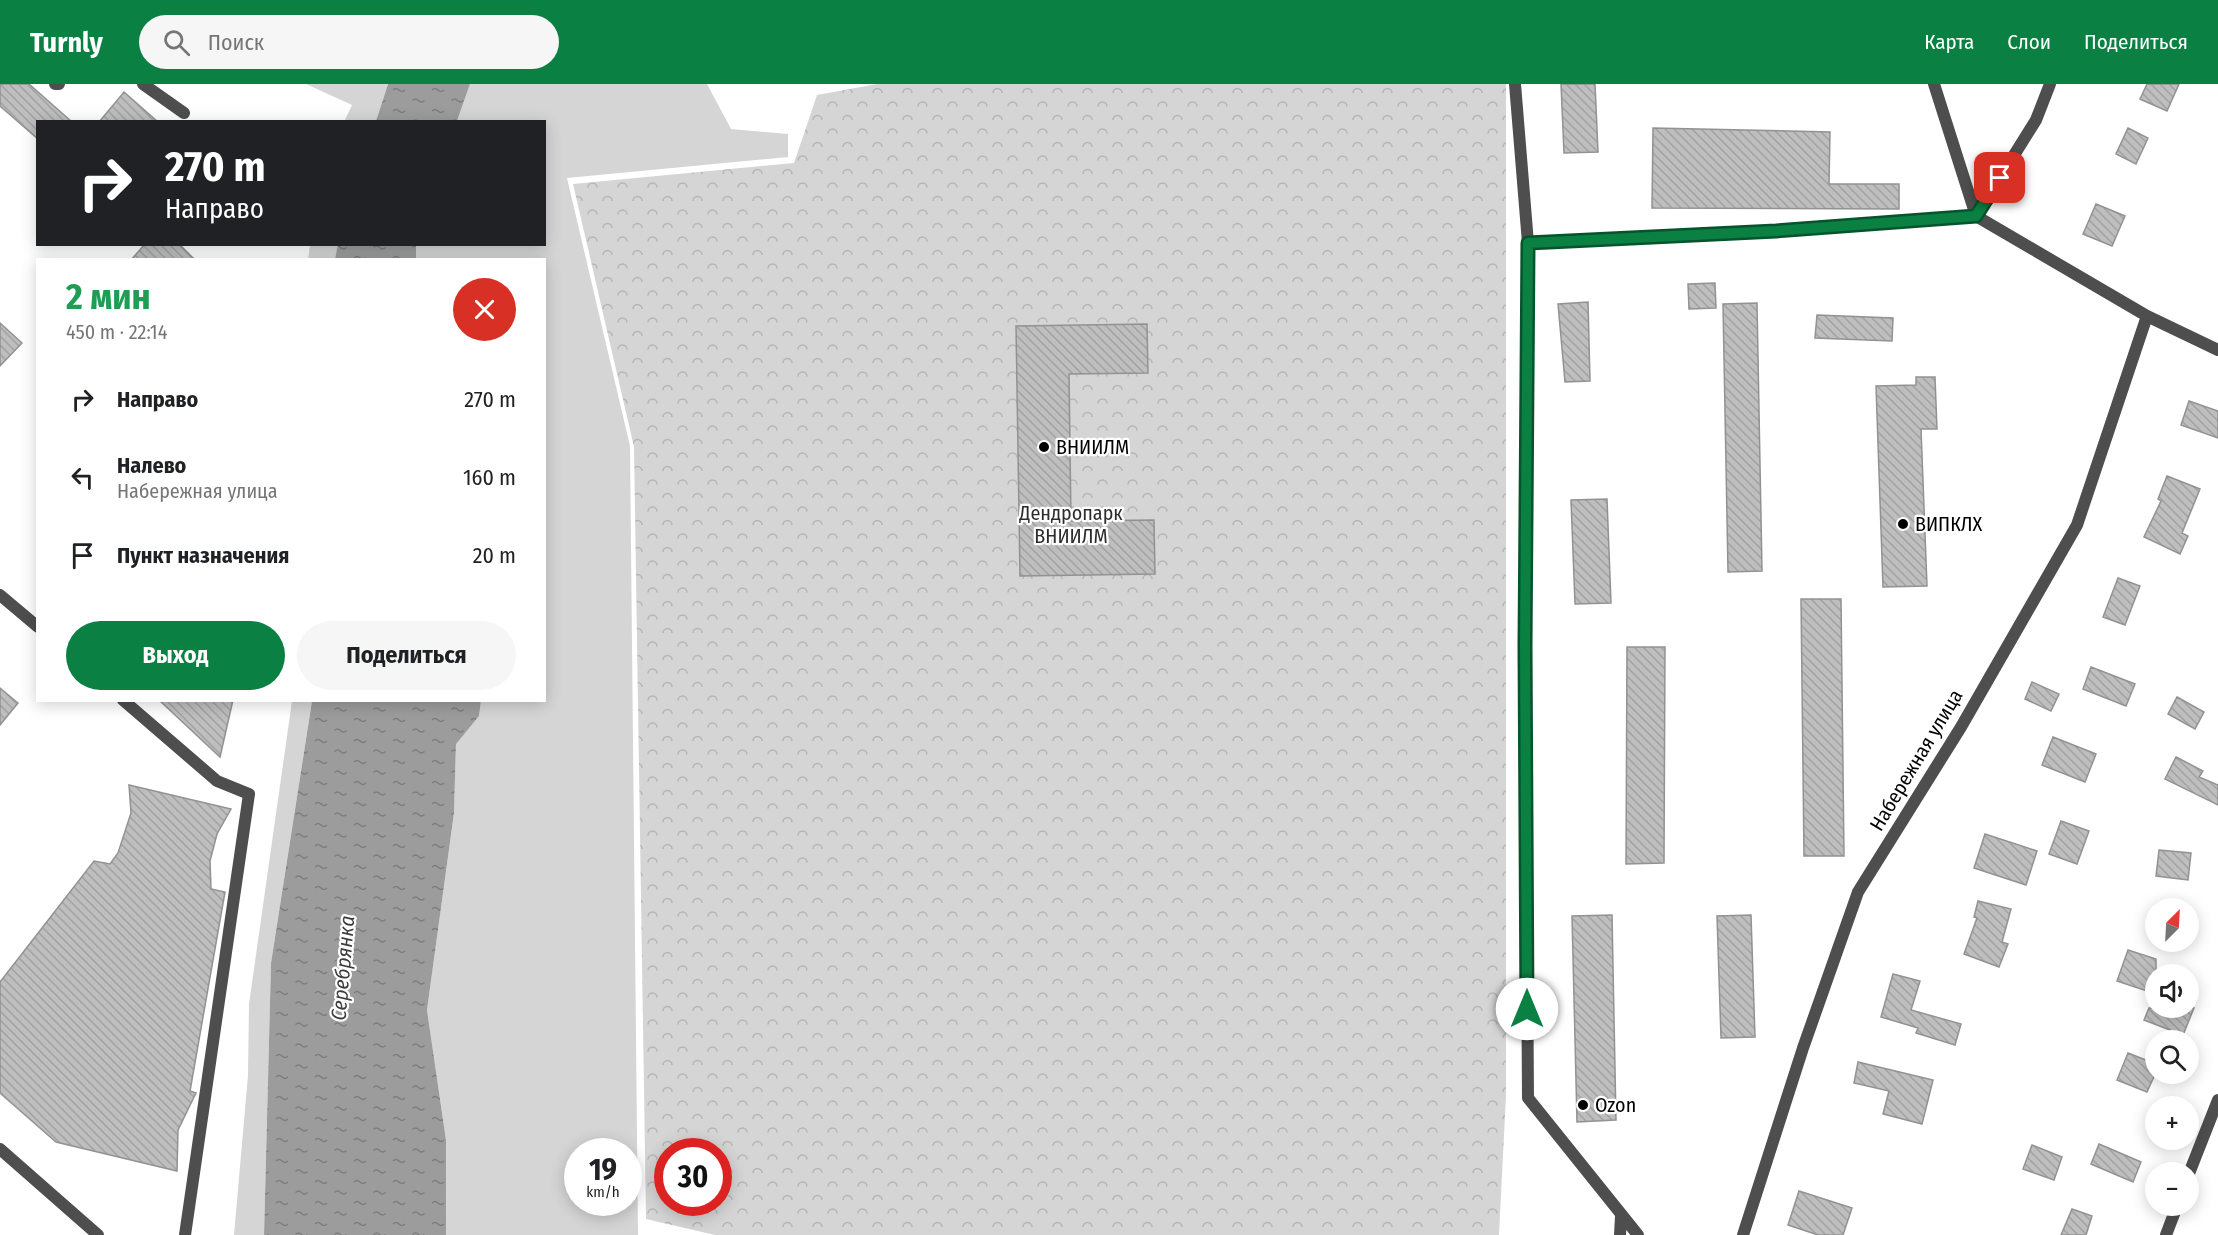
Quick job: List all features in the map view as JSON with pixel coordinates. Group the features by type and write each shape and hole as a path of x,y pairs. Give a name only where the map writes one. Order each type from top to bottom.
{"street":[{"path":"143,84 184,113"},
{"path":"1515,84 1528,243 1525,646 1528,1098 1638,1235"},
{"path":"1934,84 1976,216"},
{"path":"1976,216 2036,120 2050,84"},
{"path":"1528,243 1776,231 1976,216 2147,316 2218,350"},
{"name":"Набережная улица","path":"1743,1235 1803,1048 1858,892 1961,727 2077,525 2147,316"},
{"path":"0,595 36,625"},
{"path":"125,702 217,781 249,794 185,1235"},
{"path":"2194,1162 2218,1100"},
{"path":"0,1149 98,1235"},
{"path":"1620,1235 1621,1216"},
{"path":"2166,1235 2173,1216"}],"green space":[{"path":"306,84 388,84 376,120 345,120 352,105"},
{"path":"470,84 707,84 731,129 788,134 788,157 567,178 630,446 637,1138 564,1138 564,1216 638,1216 638,1235 446,1235 446,1140 427,1010 454,813 456,743 479,716 481,702 546,702 546,258 416,258 416,246 546,246 546,120 457,120"},
{"name":"Дендропарк ВНИИЛМ","path":"877,84 1506,84 1506,1095 1499,1235 715,1235 646,1219 634,447 573,184 794,163 817,95"},
{"path":"310,246 338,246 335,258 308,258"},
{"path":"292,702 312,702 271,963 264,1235 234,1235 248,1075 249,1004"}],"water":[{"path":"388,84 470,84 457,120 376,120"},
{"path":"338,246 416,246 416,258 335,258"},
{"name":"Серебрянка","path":"312,702 481,702 479,716 456,744 454,813 427,1010 446,1140 446,1235 264,1235 271,963"}],"building":[{"path":"0,84 29,84 70,120 36,120 36,137 0,106"},
{"path":"1561,84 1595,84 1598,152 1564,153"},
{"path":"2147,84 2179,84 2167,111 2140,99"},
{"path":"124,92 156,120 101,120"},
{"path":"1653,128 1830,132 1829,184 1899,184 1899,209 1652,208"},
{"path":"2128,128 2148,138 2136,164 2116,154"},
{"path":"2096,204 2125,216 2112,246 2083,234"},
{"path":"143,246 181,246 193,258 133,258"},
{"path":"1715,283 1716,308 1689,309 1688,284"},
{"path":"1588,302 1590,381 1565,382 1558,304"},
{"path":"1757,303 1762,571 1728,572 1723,304"},
{"path":"1817,315 1893,318 1892,341 1815,338"},
{"path":"0,323 22,343 0,366"},
{"name":"ВНИИЛМ","path":"1147,324 1148,373 1069,374 1071,521 1154,520 1155,574 1020,576 1016,326"},
{"name":"ВИПКЛХ","path":"1916,377 1935,377 1937,429 1921,429 1927,586 1883,587 1876,386 1916,385"},
{"path":"2189,401 2218,411 2218,438 2181,425"},
{"path":"2167,476 2200,489 2182,533 2188,536 2180,554 2144,537 2161,501 2158,499"},
{"path":"1607,499 1611,603 1575,604 1571,500"},
{"path":"2118,578 2140,586 2125,625 2103,617"},
{"path":"1801,599 1841,599 1844,856 1804,856"},
{"path":"1627,647 1665,647 1664,863 1626,864"},
{"path":"2091,667 2135,684 2126,706 2083,689"},
{"path":"2032,682 2059,694 2051,711 2025,699"},
{"path":"0,688 18,703 0,725"},
{"path":"2177,697 2204,712 2195,729 2168,714"},
{"path":"161,702 233,702 220,757"},
{"path":"2053,737 2096,754 2085,782 2042,765"},
{"path":"2176,757 2203,771 2199,777 2218,785 2218,805 2165,779"},
{"path":"129,785 231,809 217,834 210,861 211,889 225,892 190,1091 196,1093 178,1130 177,1171 56,1142 0,1093 0,982 94,861 110,864 118,853 131,813"},
{"path":"2061,821 2089,831 2077,864 2049,854"},
{"path":"1985,834 2037,851 2026,885 1974,868"},
{"path":"2159,850 2191,853 2188,880 2156,876"},
{"path":"1978,901 2011,909 2002,942 2008,944 1999,967 1964,954 1977,918 1974,917"},
{"path":"1612,915 1616,1120 1577,1122 1572,916"},
{"path":"1751,915 1755,1037 1721,1038 1717,916"},
{"path":"2128,950 2156,959 2156,964 2145,964 2145,990 2117,981"},
{"path":"1893,974 1920,981 1911,1010 1961,1024 1955,1045 1916,1033 1918,1028 1881,1017"},
{"path":"2145,1018 2190,1018 2185,1030 2170,1030 2144,1020"},
{"path":"2128,1053 2145,1060 2145,1084 2151,1084 2147,1092 2117,1080"},
{"path":"1858,1062 1933,1080 1922,1124 1883,1114 1889,1091 1854,1083"},
{"path":"2099,1144 2141,1162 2133,1182 2091,1164"},
{"path":"2032,1145 2062,1157 2054,1180 2023,1169"},
{"path":"1799,1191 1852,1208 1843,1235 1818,1235 1788,1225"},
{"path":"2072,1209 2092,1216 2086,1235 2061,1235"}],"place":[{"name":"ВНИИЛМ","path":"1044,447"},
{"name":"ВИПКЛХ","path":"1903,524"},
{"name":"Ozon","path":"1583,1105"}],"route":[{"path":"1527,1009 1525,646 1528,243 1776,231 1976,216 2000,178"}]}
